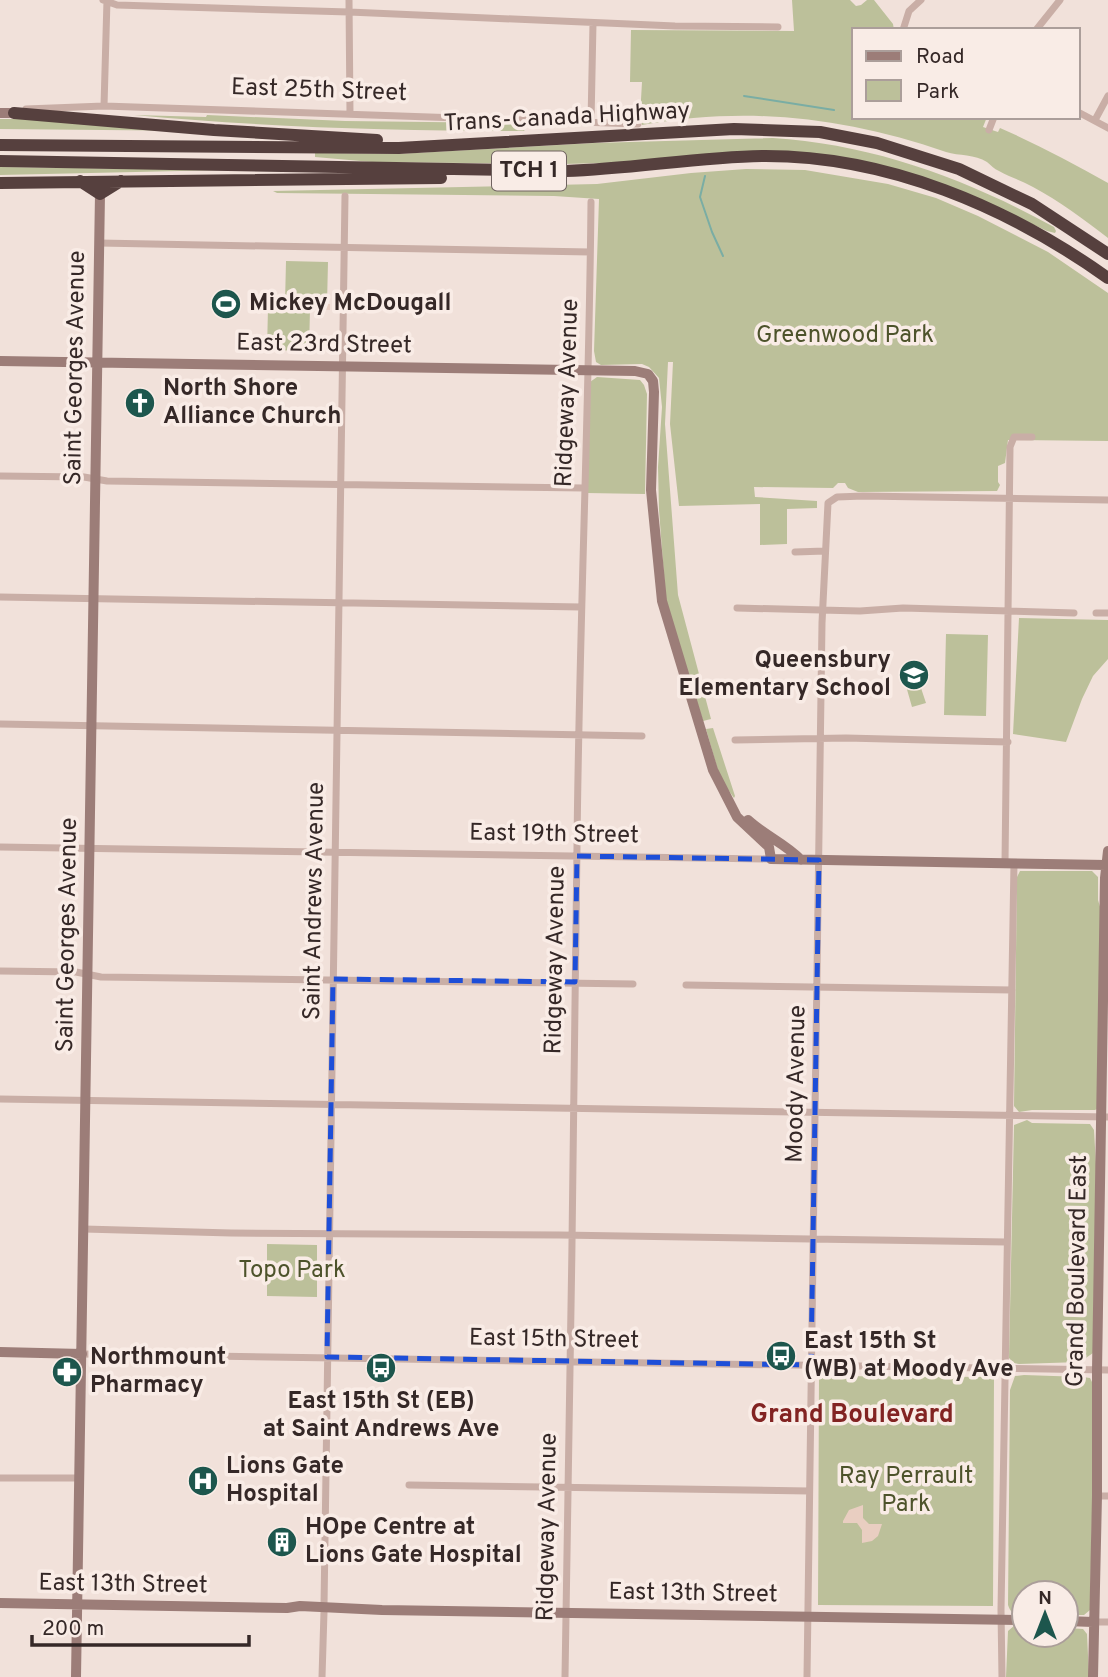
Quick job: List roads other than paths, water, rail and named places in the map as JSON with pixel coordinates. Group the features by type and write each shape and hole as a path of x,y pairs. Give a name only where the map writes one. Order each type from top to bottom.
{"highway":[{"path":"14,113 331,138 482,144"},
{"name":"Trans-Canada Highway","path":"0,145 373,148 753,129 792,130 838,135 906,151 959,169 1032,204 1104,251"},
{"name":"Trans-Canada Highway","path":"0,161 595,170 763,156 816,159 923,183 974,202 1044,236 1108,278"},
{"path":"0,183 526,177 595,170"},
{"path":"80,181 100,194 121,181"}],"street":[{"path":"104,106 105,0 117,5 593,23 778,27"},
{"path":"349,0 349,113"},
{"path":"904,28 909,11 921,0"},
{"path":"1038,28 1060,0"},
{"path":"591,122 593,23"},
{"path":"1095,120 1108,96"},
{"name":"East 25th Street","path":"0,113 14,113 21,109 104,106 638,124"},
{"path":"1080,113 1108,128"},
{"path":"989,130 993,119"},
{"name":"Saint Georges Avenue","path":"76,1677 100,194"},
{"name":"Saint Andrews Avenue","path":"322,1677 345,196"},
{"name":"Ridgeway Avenue","path":"565,1677 581,607 591,202"},
{"path":"99,243 590,252"},
{"name":"East 23rd Street","path":"0,361 587,370 635,371 648,374 653,381 654,392 651,490 662,601 707,754 729,799"},
{"path":"1002,1677 1004,1368 1012,990 1008,742 1009,499 1012,439 1017,436 1032,437"},
{"path":"0,475 584,488"},
{"name":"Moody Avenue","path":"807,1677 826,511 828,503 837,497 1009,499"},
{"path":"1009,499 1108,500"},
{"path":"794,552 825,551"},
{"path":"0,597 581,607"},
{"path":"737,608 903,608 1074,613"},
{"path":"1096,613 1108,613"},
{"path":"0,724 642,736"},
{"path":"735,740 1008,742"},
{"path":"729,799 741,821 769,847 771,859"},
{"path":"729,799 763,833 794,852 801,860"},
{"name":"East 19th Street","path":"0,847 1107,865"},
{"name":"Grand Boulevard East","path":"1093,1677 1093,1622 1103,1496 1108,851"},
{"path":"0,971 88,974 101,977 633,984"},
{"path":"686,985 1012,990"},
{"path":"0,1099 1105,1117"},
{"path":"84,1229 1006,1242"},
{"name":"East 15th Street","path":"0,1352 1102,1370"},
{"path":"0,1478 79,1478"},
{"path":"409,1485 809,1491"},
{"name":"East 13th Street","path":"0,1603 287,1608 300,1612 324,1609 347,1613 361,1609 1010,1620"},
{"path":"1080,1622 1108,1622"}],"waterway":[{"path":"744,96 834,110"},
{"path":"705,176 700,197 723,256"}],"place":[{"name":"Mickey McDougall","path":"226,304"},
{"name":"North Shore Alliance Church","path":"140,403"},
{"name":"Queensbury Elementary School","path":"914,675"},
{"name":"East 15th St (WB) at Moody Ave","path":"781,1356"},
{"name":"East 15th St (EB) at Saint Andrews Ave","path":"381,1368"},
{"name":"Northmount Pharmacy","path":"67,1372"},
{"name":"Lions Gate Hospital","path":"203,1481"},
{"name":"HOpe Centre at Lions Gate Hospital","path":"282,1542"}],"district":[{"name":"Grand Boulevard","path":"852,1415"}],"park label":[{"name":"Greenwood Park","path":"845,336"},
{"name":"Topo Park","path":"292,1271"},
{"name":"Ray Perrault Park","path":"906,1491"}]}
